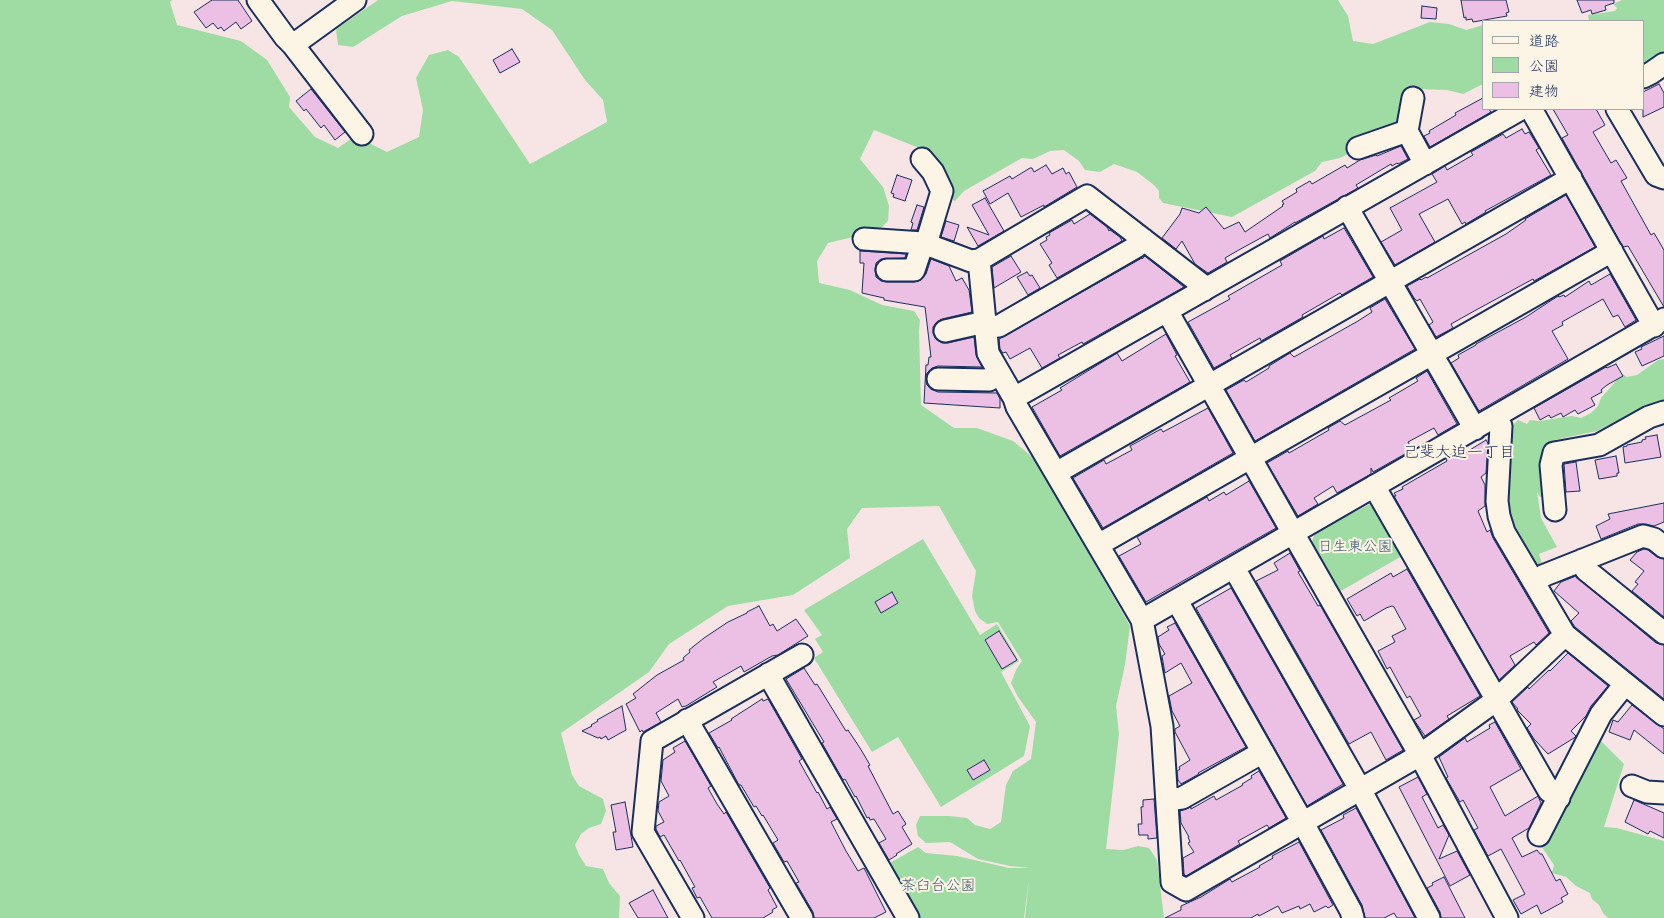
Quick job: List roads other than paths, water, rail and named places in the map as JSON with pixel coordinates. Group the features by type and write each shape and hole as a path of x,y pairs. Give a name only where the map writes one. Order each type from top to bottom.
{"street":[{"path":"258,0 284,37 293,45 362,134"},
{"path":"293,45 355,0"},
{"path":"1644,76 1664,64"},
{"path":"1413,98 1407,131 1425,164"},
{"path":"1014,398 1519,110"},
{"path":"1142,620 1659,322 1612,250 1532,110"},
{"path":"1618,110 1656,175 1664,178"},
{"path":"1358,148 1407,131"},
{"path":"887,270 920,272 925,244 942,191 933,172 922,159"},
{"path":"1056,473 1571,178"},
{"path":"864,240 925,244 971,260 979,260 1088,196 1201,284 1204,290"},
{"path":"1347,208 1475,429"},
{"path":"945,331 985,325 999,326 1136,247 1143,239"},
{"path":"1098,545 1612,250"},
{"path":"979,260 988,353 1014,398 1017,407 1142,620 1162,726 1172,882 1186,890 1420,755 1495,701 1565,635"},
{"path":"1167,311 1420,755 1507,918"},
{"path":"938,379 989,380 1000,374"},
{"path":"1556,510 1552,474 1554,453 1599,445 1649,417 1664,412"},
{"path":"1496,417 1501,426 1498,516 1504,532 1565,635 1664,715"},
{"path":"1374,486 1495,701 1549,791 1559,798"},
{"path":"1533,581 1643,536 1654,539 1664,547"},
{"path":"1582,560 1586,570 1664,633"},
{"path":"1234,568 1360,789 1428,918"},
{"path":"1177,601 1303,822 1353,918"},
{"path":"693,918 643,832 652,741 802,655"},
{"path":"768,674 908,918"},
{"path":"1539,835 1601,714 1626,684"},
{"path":"687,720 802,918"},
{"path":"1167,800 1182,798 1263,752"},
{"path":"1632,786 1647,792 1664,793"}],"district":[{"name":"己斐大迫一丁目","path":"1459,453"}],"park label":[{"name":"日生東公園","path":"1355,547"},
{"name":"茶臼台公園","path":"938,886"}]}
